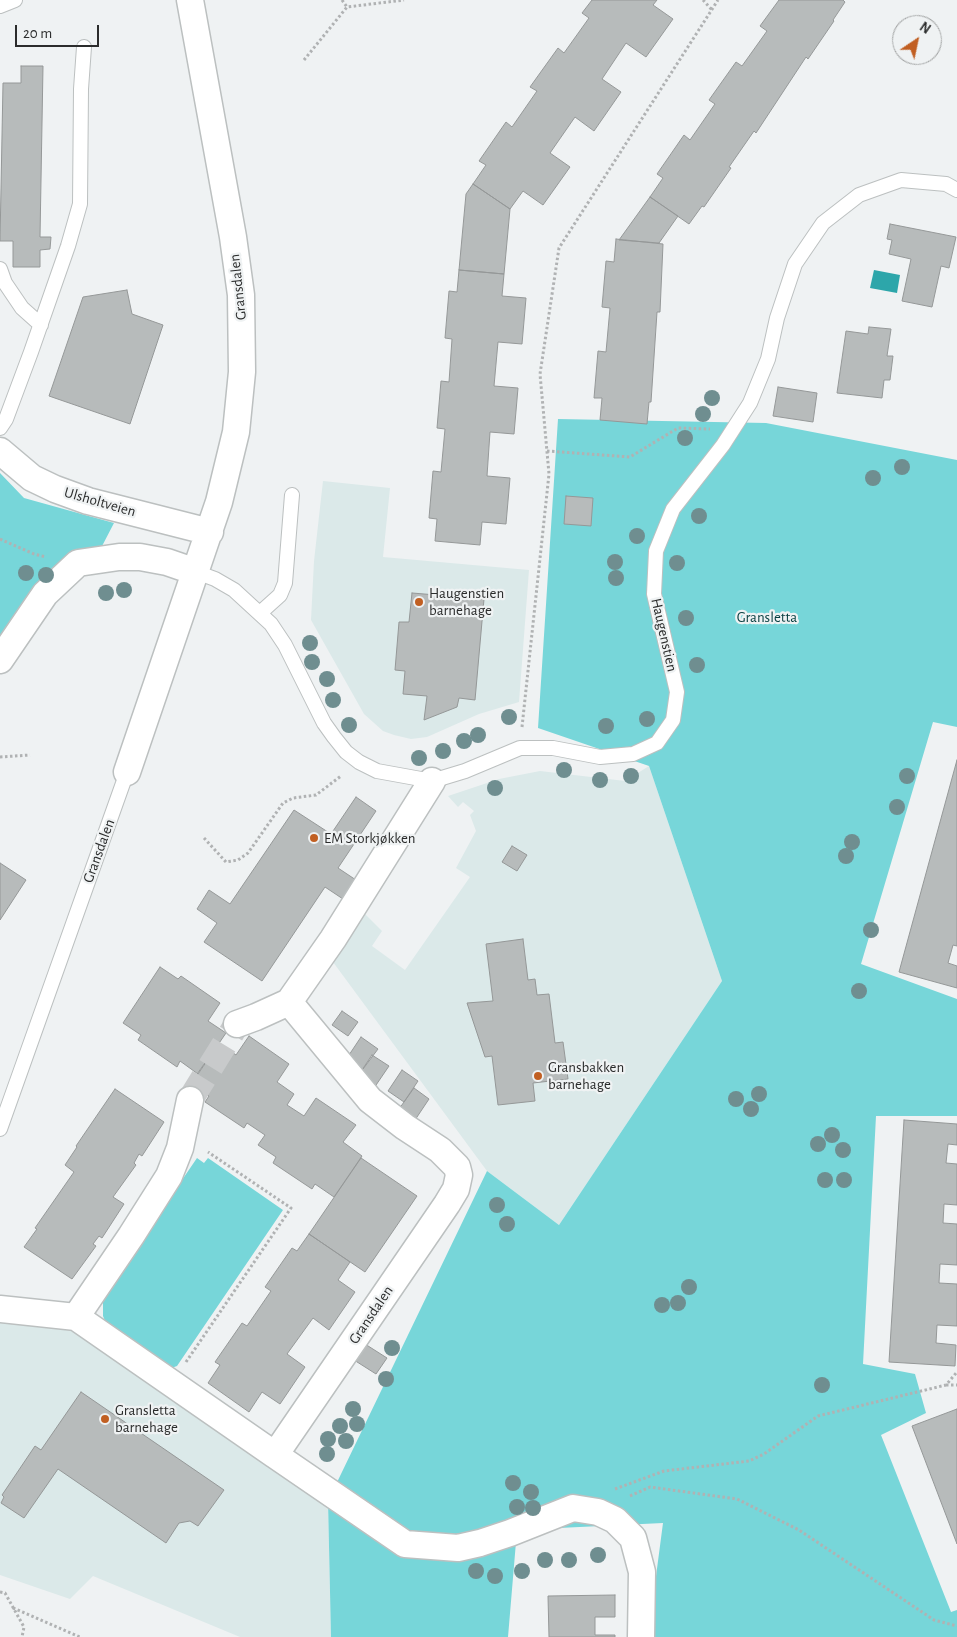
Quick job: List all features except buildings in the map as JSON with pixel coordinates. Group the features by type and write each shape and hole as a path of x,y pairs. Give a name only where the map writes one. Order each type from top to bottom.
{"street":[{"name":"Gransdalen","path":"127,772 222,492 236,432 242,372 241,295 190,0"},
{"name":"Ulsholtveien","path":"0,451 32,478 56,489 88,501 210,532"},
{"path":"0,660 45,594 78,564 119,557 140,557 167,562 196,572"},
{"path":"237,1024 289,1002 333,939 432,781"},
{"name":"Gransdalen","path":"275,1455 447,1204 456,1189 459,1175 457,1167 440,1150 405,1127 370,1100 289,1002"},
{"path":"76,1317 169,1176 180,1148 190,1100"},
{"path":"0,1309 76,1317 405,1544 458,1548 502,1535 574,1508 598,1512 615,1520 633,1538 642,1572 641,1637"}],"lane":[{"path":"0,6 15,0"},
{"path":"0,428 6,419 40,325 68,246 80,204 81,89 84,47"},
{"name":"Haugenstien","path":"196,572 215,579 234,590 271,624 285,645 324,723 346,752 359,762 377,771 432,781 465,771 520,748 553,748 600,758 634,754 657,743 673,720 677,692 654,594 656,551 673,509 723,445 750,403 768,359 777,318 795,264 823,223 859,195 901,180 946,184 957,190"},
{"path":"0,269 5,283 22,308 40,325"},
{"path":"260,613 280,595 285,584 292,495"},
{"name":"Gransdalen","path":"0,1129 127,772"}],"path":[{"path":"342,0 347,7"},
{"path":"304,60 347,7 404,0"},
{"path":"703,0 712,10"},
{"path":"520,748 549,474 540,374 559,248 718,0"},
{"path":"547,451 630,457 678,428 733,430"},
{"path":"0,540 34,554 78,564"},
{"path":"0,757 30,755"},
{"path":"204,838 226,862 238,860 248,853 284,803 293,798 316,795 359,762"},
{"path":"172,1383 291,1208 204,1150 180,1148"},
{"path":"946,1385 957,1372"},
{"path":"598,1512 610,1491 664,1471 749,1461 764,1454 818,1416 946,1385 957,1385"},
{"path":"650,1487 737,1499 799,1530 934,1620 957,1626"},
{"path":"0,1592 5,1593 24,1627 22,1637"},
{"path":"13,1608 80,1637"}],"shaded area":[{"path":"874,270 900,275 897,293 870,288"},
{"name":"Haugenstien barnehage","path":"323,481 390,488 383,557 529,570 519,702 479,714 427,737 411,739 383,731 364,714 311,620 314,561"},
{"name":"Gransbakken barnehage","path":"649,766 722,981 559,1225 487,1171 333,962 362,911 382,931 372,946 405,970 470,877 456,868 476,831 470,815 474,811 463,802 458,807 448,796 499,779 540,771 625,781"},
{"name":"Gransletta barnehage","path":"0,1320 80,1332 328,1501 331,1637 240,1637 93,1576 70,1599 0,1575"}],"green space":[{"name":"Gransletta","path":"558,419 766,423 957,460 957,727 933,722 861,964 957,999 957,1116 876,1116 863,1364 915,1374 926,1413 881,1435 951,1612 957,1610 957,1637 648,1637 663,1523 517,1530 508,1637 331,1637 328,1501 487,1171 559,1225 722,981 649,766 538,728"},
{"path":"0,473 24,498 114,523 100,550 0,660"},
{"path":"197,1158 204,1163 208,1158 283,1210 177,1366 166,1370 110,1333 103,1316 103,1296"}],"tunnel":[{"path":"190,1100 237,1024"}],"place":[{"name":"Haugenstien barnehage","path":"419,602"},
{"name":"EM Storkjøkken","path":"314,838"},
{"name":"Gransbakken barnehage","path":"538,1076"},
{"name":"Gransletta barnehage","path":"105,1419"}]}
